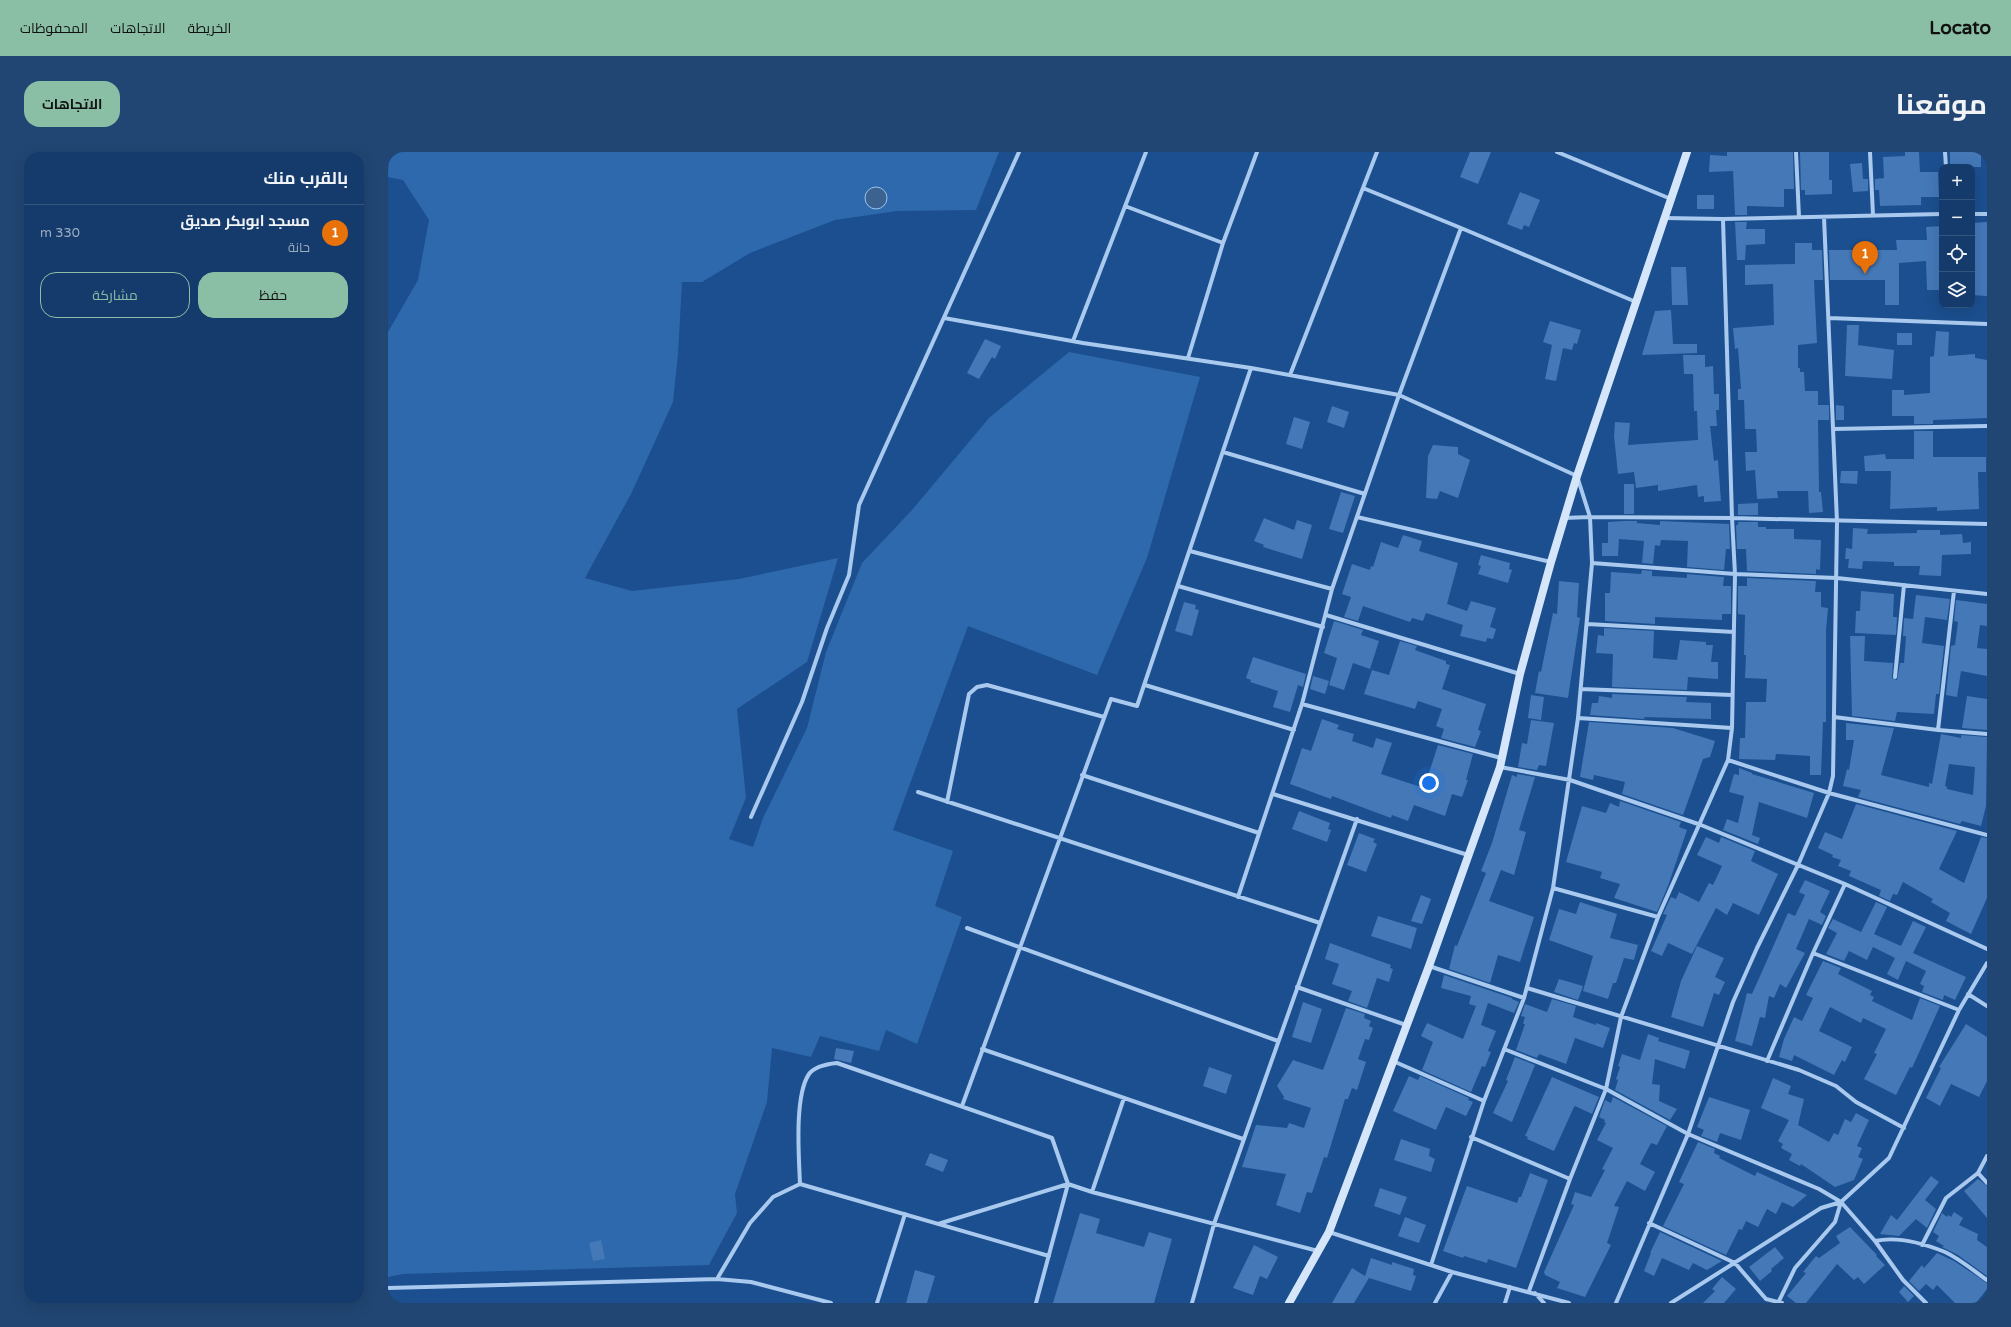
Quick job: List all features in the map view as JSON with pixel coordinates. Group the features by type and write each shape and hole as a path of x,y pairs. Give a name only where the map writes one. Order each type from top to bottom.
{"street":[{"path":"751,817 802,702 826,628 849,575 859,506 1019,152"},
{"path":"1073,341 1146,152"},
{"path":"1188,358 1223,243 1257,152"},
{"path":"1290,375 1376,152"},
{"path":"1557,152 1671,199"},
{"path":"1289,1303 1329,1232 1429,966 1500,763 1520,674 1564,518 1687,152"},
{"path":"1796,152 1799,217"},
{"path":"1870,152 1873,215"},
{"path":"1945,152 1946,164"},
{"path":"1362,188 1636,302"},
{"path":"1125,206 1223,243"},
{"path":"1665,218 1723,219 1939,214"},
{"path":"1975,214 1987,214"},
{"path":"1616,1303 1688,1134 1733,1002 1757,948 1798,865 1829,793 1833,776 1837,522 1824,217"},
{"path":"1529,1291 1570,1179 1606,1089 1621,1017 1658,917 1728,760 1732,728 1735,574 1723,219"},
{"path":"1238,896 1302,704 1332,589 1399,395 1461,228"},
{"path":"944,318 1073,341 1251,368 1399,395 1577,476 1590,516 1592,563 1588,624 1578,718 1553,888 1524,998 1471,1137 1431,1264"},
{"path":"1829,318 1987,324"},
{"path":"962,1106 1058,838 1111,698 1137,706 1251,368"},
{"path":"1833,428 1987,426"},
{"path":"1223,452 1365,494"},
{"path":"1564,518 1590,516 1732,518 1837,522 1987,524"},
{"path":"1357,517 1551,562"},
{"path":"1190,551 1332,589"},
{"path":"1592,563 1735,574 1837,578 1987,594"},
{"path":"1178,586 1323,626"},
{"path":"1894,677 1904,586"},
{"path":"1938,730 1954,591"},
{"path":"1326,615 1520,674"},
{"path":"1588,624 1734,632"},
{"path":"947,802 969,694 977,687 987,685 1104,717"},
{"path":"1145,685 1294,730"},
{"path":"1581,689 1732,695"},
{"path":"1302,704 1500,763 1570,780 1700,825 1845,884 1987,948"},
{"path":"1834,716 1938,730 1987,734"},
{"path":"1578,718 1732,728"},
{"path":"1728,760 1829,793 1987,834"},
{"path":"1082,776 1259,833"},
{"path":"918,792 1320,923"},
{"path":"1273,794 1357,819 1468,855"},
{"path":"1192,1303 1214,1224 1357,819"},
{"path":"1768,1061 1813,952 1845,884"},
{"path":"1553,888 1658,917"},
{"path":"967,928 1278,1041"},
{"path":"1813,952 1959,1010"},
{"path":"1671,1303 1821,1208 1841,1202 1889,1158 1959,1010 1987,963"},
{"path":"1429,966 1524,998"},
{"path":"1297,987 1406,1025"},
{"path":"1527,988 1799,1070 1836,1086 1856,1102 1904,1128"},
{"path":"1968,994 1987,1006"},
{"path":"982,1049 1243,1139"},
{"path":"1504,1049 1606,1089 1688,1134 1819,1189 1841,1202 1876,1241 1904,1280 1926,1303"},
{"path":"1393,1061 1484,1101"},
{"path":"800,1184 798,1132 802,1090 809,1074 823,1065 837,1063 1052,1138 1068,1184 1036,1303"},
{"path":"1092,1192 1124,1098"},
{"path":"1471,1137 1570,1179"},
{"path":"1922,1245 1946,1198 1978,1173 1987,1156"},
{"path":"1978,1173 1987,1183"},
{"path":"717,1279 750,1223 773,1197 800,1184 1049,1256"},
{"path":"938,1224 1068,1184 1092,1192 1318,1251"},
{"path":"1649,1223 1735,1263 1766,1299 1780,1303 1795,1268 1835,1222 1841,1202"},
{"path":"876,1303 906,1214"},
{"path":"1329,1232 1452,1272 1529,1291 1569,1303"},
{"path":"1876,1241 1885,1239 1922,1245 1946,1253 1987,1280"},
{"path":"1436,1303 1452,1272"},
{"path":"388,1288 717,1279 751,1282 831,1303"},
{"path":"1505,1303 1510,1287"},
{"path":"1534,1293 1544,1303"}],"shaded area":[{"path":"389,152 999,152 976,210 897,211 835,220 750,253 702,282 682,282 678,354 673,402 631,494 585,578 632,591 739,579 838,558 807,662 737,709 746,798 729,839 753,847 763,818 807,728 826,652 862,563 912,510 989,418 1069,352 1200,377 1147,558 1097,675 968,626 893,830 953,851 935,906 962,917 917,1044 886,1030 879,1051 820,1036 811,1057 772,1048 767,1102 735,1194 737,1213 709,1265 403,1274 388,1277 388,332 418,280 429,220 403,180 388,177"},
{"path":"876,187 884,190 887,198 884,206 876,209 868,206 865,198 868,190"}],"building":[{"path":"1470,152 1491,152 1478,184 1460,177"},
{"path":"1727,152 1793,152 1794,189 1784,189 1784,207 1747,206 1747,215 1735,215 1733,171 1709,172 1710,155 1727,156"},
{"path":"1800,152 1829,152 1829,180 1832,180 1832,194 1805,195 1805,190 1801,190"},
{"path":"1905,152 1919,152 1920,172 1938,172 1939,197 1921,197 1921,205 1880,206 1879,190 1875,190 1875,179 1884,178 1883,157 1905,156"},
{"path":"1950,152 1981,152 1981,167 1975,167 1975,164 1950,164"},
{"path":"1862,163 1863,179 1868,179 1868,191 1853,192 1850,164"},
{"path":"1520,192 1540,200 1529,227 1524,225 1522,230 1507,224"},
{"path":"1697,195 1714,195 1714,209 1697,209"},
{"path":"1735,222 1747,222 1746,229 1765,229 1765,244 1746,245 1745,260 1737,260"},
{"path":"1987,222 1987,296 1975,295 1975,223"},
{"path":"1939,226 1939,290 1927,290 1926,261 1899,263 1899,305 1885,305 1885,280 1830,280 1829,250 1897,250 1896,240 1927,240 1926,227"},
{"path":"1795,243 1812,243 1812,250 1822,250 1823,280 1814,280 1817,343 1798,345 1798,368 1800,368 1800,372 1804,372 1805,391 1818,391 1818,405 1829,405 1829,420 1818,420 1819,492 1821,492 1823,512 1809,513 1808,491 1777,491 1778,498 1757,499 1755,470 1746,471 1745,452 1757,452 1756,429 1745,429 1744,400 1738,400 1738,389 1741,389 1738,348 1735,349 1733,328 1774,325 1773,284 1745,285 1745,265 1795,264"},
{"path":"1671,267 1686,267 1688,305 1672,305"},
{"path":"1671,310 1673,344 1697,344 1697,353 1642,355 1655,311"},
{"path":"1550,321 1581,330 1577,344 1574,343 1572,350 1563,348 1556,381 1545,379 1552,345 1543,342"},
{"path":"1847,325 1859,325 1858,345 1894,350 1892,379 1845,376"},
{"path":"1936,331 1949,332 1948,356 1975,354 1975,358 1987,360 1987,418 1933,420 1933,424 1914,424 1914,416 1892,416 1892,390 1904,390 1904,395 1930,393 1930,357 1934,356"},
{"path":"1897,333 1912,333 1912,345 1897,345"},
{"path":"985,339 1001,346 995,359 992,357 979,379 967,373"},
{"path":"1683,355 1705,355 1705,367 1713,366 1714,394 1719,394 1719,410 1716,410 1717,426 1710,426 1714,461 1718,460 1721,501 1704,502 1704,496 1698,497 1697,485 1658,491 1658,485 1636,488 1634,472 1618,474 1614,436 1615,422 1630,423 1628,445 1698,440 1697,411 1694,411 1693,374 1684,374"},
{"path":"1836,405 1844,406 1844,420 1836,420"},
{"path":"1332,406 1349,412 1344,428 1327,422"},
{"path":"1294,417 1310,422 1302,449 1286,444"},
{"path":"1914,431 1933,431 1933,457 1986,457 1986,472 1978,472 1979,509 1937,511 1937,507 1890,509 1891,471 1865,471 1864,456 1885,454 1886,459 1914,459"},
{"path":"1433,445 1458,447 1458,454 1470,460 1458,498 1440,491 1437,499 1426,498 1428,456"},
{"path":"1841,471 1858,471 1857,484 1840,483"},
{"path":"1624,484 1634,484 1634,514 1624,514"},
{"path":"1341,492 1355,496 1343,533 1329,529"},
{"path":"1758,503 1758,515 1738,515 1738,504"},
{"path":"1264,518 1294,530 1297,520 1312,525 1302,559 1263,547 1264,545 1254,541"},
{"path":"1637,521 1637,523 1660,525 1660,521 1729,524 1730,549 1726,549 1724,570 1687,567 1688,541 1661,540 1660,546 1655,545 1653,564 1642,563 1644,541 1619,539 1618,556 1602,556 1602,543 1608,543 1608,522"},
{"path":"1738,522 1758,522 1758,527 1766,527 1766,529 1794,529 1794,539 1821,540 1820,570 1816,569 1816,574 1747,571 1746,549 1737,549 1736,525 1738,525"},
{"path":"1853,528 1868,529 1867,534 1917,533 1917,530 1940,530 1940,535 1962,534 1963,543 1971,542 1971,554 1942,555 1941,576 1919,575 1920,566 1894,566 1894,562 1863,561 1862,569 1848,568 1849,559 1845,559 1846,548 1852,549"},
{"path":"1403,535 1422,541 1419,551 1458,563 1447,604 1467,611 1471,601 1496,608 1490,627 1496,629 1493,639 1487,638 1486,642 1460,636 1463,625 1426,613 1423,621 1412,618 1410,622 1363,606 1358,621 1344,617 1351,597 1342,594 1352,564 1370,570 1371,566 1373,567 1381,542 1398,548"},
{"path":"1481,555 1510,563 1509,569 1512,570 1508,583 1478,574 1481,566 1478,565"},
{"path":"1642,570 1652,571 1652,576 1687,578 1687,574 1724,577 1723,586 1731,586 1731,614 1722,614 1722,620 1655,617 1655,624 1605,621 1605,593 1610,593 1611,572 1641,574"},
{"path":"1747,578 1816,581 1815,592 1821,592 1821,607 1828,608 1826,630 1826,722 1823,722 1821,775 1810,775 1810,756 1776,754 1775,760 1739,759 1740,738 1745,738 1746,702 1766,702 1767,679 1745,678 1745,615 1738,614 1738,586 1747,586"},
{"path":"1559,581 1579,583 1577,617 1580,618 1568,698 1535,693 1539,671 1541,672 1553,613 1557,614"},
{"path":"1861,591 1894,594 1893,617 1897,617 1896,635 1855,633 1856,611 1860,611"},
{"path":"1916,595 1950,599 1947,620 1925,617 1922,643 1944,646 1939,694 1936,694 1934,714 1897,712 1895,721 1852,716 1850,636 1865,636 1864,661 1893,663 1892,678 1897,680 1900,663 1904,663 1906,636 1903,636 1904,618 1913,619"},
{"path":"1956,600 1987,604 1987,626 1980,625 1977,648 1987,649 1987,676 1961,671 1957,697 1946,695 1951,646 1955,645 1958,622 1954,621"},
{"path":"1184,602 1196,605 1195,609 1199,610 1192,636 1175,631"},
{"path":"1334,621 1363,630 1361,635 1379,641 1370,669 1353,663 1344,690 1329,685 1337,658 1324,653"},
{"path":"1604,628 1654,631 1653,658 1677,660 1680,640 1706,642 1706,645 1713,645 1711,662 1718,662 1718,679 1688,677 1687,690 1612,687 1613,654 1596,653 1598,635 1604,636"},
{"path":"1400,641 1417,646 1415,650 1446,661 1446,664 1450,665 1442,689 1486,704 1478,730 1481,731 1475,747 1441,738 1444,729 1436,726 1442,709 1418,701 1415,709 1364,694 1372,670 1389,675"},
{"path":"1253,657 1306,674 1303,687 1298,685 1290,712 1273,707 1278,691 1250,682 1251,680 1246,678"},
{"path":"1313,676 1329,681 1325,694 1310,689"},
{"path":"1612,694 1687,697 1686,702 1711,703 1711,719 1644,717 1645,719 1590,715 1592,703 1598,703 1599,696 1612,698"},
{"path":"1531,695 1544,697 1541,720 1528,718"},
{"path":"1967,696 1987,699 1987,730 1962,728"},
{"path":"1322,719 1339,725 1337,729 1354,734 1352,741 1373,748 1376,738 1392,743 1381,774 1424,788 1438,745 1473,754 1466,780 1468,780 1462,797 1452,794 1445,816 1414,805 1408,821 1392,815 1391,818 1332,796 1331,799 1290,784 1302,748 1311,751"},
{"path":"1531,720 1554,723 1546,766 1539,765 1537,770 1518,767 1522,743 1527,744"},
{"path":"1589,722 1673,728 1715,741 1710,757 1703,759 1683,815 1622,794 1625,782 1594,775 1593,780 1580,777"},
{"path":"1846,723 1894,728 1881,775 1929,787 1929,783 1932,784 1941,734 1961,738 1961,735 1987,737 1986,806 1981,826 1962,821 1960,824 1858,797 1861,790 1843,786 1847,769 1849,770 1854,740 1846,740","holes":["1949,764 1975,767 1973,795 1947,789 1945,786"]},
{"path":"1739,768 1752,774 1814,793 1807,818 1759,802 1752,835 1760,838 1758,844 1723,830 1727,819 1738,823 1744,796 1729,792 1734,774 1739,775"},
{"path":"1517,774 1535,777 1519,830 1526,832 1514,875 1501,870 1489,901 1534,917 1520,962 1498,955 1490,983 1449,969 1455,945 1457,946 1486,873 1481,871 1492,843 1512,775 1517,777"},
{"path":"1620,801 1681,822 1679,827 1687,830 1668,886 1657,912 1614,898 1620,884 1600,878 1602,872 1566,862 1582,806 1606,813 1610,803 1619,807"},
{"path":"1856,804 1957,831 1939,869 1964,883 1981,837 1987,838 1987,898 1971,934 1946,921 1950,913 1931,902 1933,899 1903,882 1897,895 1893,894 1890,901 1879,896 1881,890 1849,876 1851,871 1838,866 1841,860 1832,857 1833,855 1818,848 1825,832 1842,839"},
{"path":"1299,811 1330,823 1328,829 1331,830 1327,842 1292,829"},
{"path":"1359,833 1375,839 1373,842 1377,844 1366,872 1347,865"},
{"path":"1706,837 1719,843 1721,837 1755,851 1751,861 1778,874 1759,915 1733,903 1727,915 1716,908 1692,954 1668,943 1662,956 1651,951 1667,915 1663,914 1671,897 1676,899 1679,892 1699,902 1709,883 1713,885 1722,866 1697,855"},
{"path":"1805,880 1830,891 1820,912 1826,916 1822,925 1809,919 1796,949 1805,953 1786,988 1780,984 1774,998 1769,996 1765,1018 1760,1017 1752,1046 1735,1041 1747,993 1752,994 1788,913 1795,916 1805,895 1799,892"},
{"path":"1421,895 1431,899 1422,924 1411,921"},
{"path":"1580,902 1617,914 1610,938 1638,945 1634,960 1624,958 1616,983 1613,983 1608,999 1583,991 1593,956 1549,940 1559,909 1576,914"},
{"path":"1876,902 1887,907 1874,934 1901,946 1913,921 1926,927 1913,953 1966,977 1955,1000 1944,995 1943,1000 1922,992 1924,986 1920,984 1926,971 1906,961 1898,980 1887,974 1895,958 1873,947 1867,960 1849,951 1844,961 1826,954 1837,933 1828,928 1833,919 1861,932"},
{"path":"1378,916 1417,928 1411,949 1371,936"},
{"path":"1330,943 1391,965 1390,968 1393,969 1389,982 1377,978 1367,1008 1348,1001 1352,991 1332,984 1339,964 1325,959"},
{"path":"1697,946 1724,958 1715,977 1725,982 1719,995 1714,993 1703,1027 1671,1017 1681,981"},
{"path":"1823,961 1841,968 1838,974 1872,991 1870,995 1874,997 1872,1001 1912,1020 1920,998 1940,1006 1912,1068 1910,1067 1896,1095 1864,1079 1877,1054 1874,1053 1886,1029 1863,1018 1861,1023 1830,1007 1819,1031 1852,1047 1845,1062 1842,1060 1834,1075 1794,1055 1792,1061 1779,1057 1784,1039 1794,1017 1802,1021 1813,998 1806,995"},
{"path":"1444,975 1512,998 1519,1002 1514,1013 1488,1003 1481,1025 1496,1031 1488,1051 1491,1052 1485,1067 1482,1066 1471,1092 1422,1070 1433,1042 1421,1036 1427,1023 1463,1039 1476,1006 1469,1004 1471,996 1441,988"},
{"path":"1559,979 1583,986 1578,1000 1554,992"},
{"path":"1552,999 1576,1006 1573,1017 1610,1028 1603,1048 1575,1038 1566,1064 1539,1054 1537,1058 1516,1050 1525,1024 1523,1024 1525,1017 1521,1016 1525,1004 1547,1012"},
{"path":"1303,1002 1322,1009 1311,1043 1292,1037"},
{"path":"1346,1008 1365,1014 1364,1018 1371,1021 1369,1026 1373,1028 1369,1040 1365,1039 1358,1059 1366,1062 1357,1090 1352,1088 1348,1099 1345,1099 1327,1158 1324,1157 1312,1193 1307,1192 1300,1213 1276,1205 1286,1174 1242,1167 1256,1125 1287,1128 1289,1123 1304,1128 1311,1108 1283,1099 1284,1097 1277,1086 1293,1060 1323,1070"},
{"path":"1966,1024 1987,1037 1987,1081 1979,1097 1951,1084 1940,1106 1926,1098 1941,1068 1939,1067"},
{"path":"1648,1034 1659,1038 1658,1041 1690,1051 1685,1069 1655,1059 1652,1084 1660,1085 1659,1101 1677,1109 1670,1120 1615,1090 1618,1080 1616,1079 1620,1067 1618,1066 1622,1054 1640,1060"},
{"path":"836,1048 854,1051 851,1063 834,1059"},
{"path":"1515,1057 1535,1065 1512,1122 1493,1113 1508,1081 1506,1080"},
{"path":"1209,1067 1232,1075 1226,1094 1203,1086"},
{"path":"1409,1076 1418,1080 1420,1076 1469,1098 1468,1100 1473,1102 1466,1116 1446,1107 1436,1130 1393,1111"},
{"path":"1552,1077 1599,1097 1592,1114 1575,1106 1574,1107 1554,1151 1527,1139 1528,1137 1525,1136"},
{"path":"1773,1078 1791,1086 1788,1094 1804,1099 1798,1125 1829,1142 1834,1133 1838,1135 1845,1119 1851,1122 1856,1113 1869,1120 1857,1146 1862,1148 1858,1157 1863,1159 1854,1180 1835,1187 1801,1164 1800,1166 1789,1160 1792,1154 1781,1148 1783,1144 1778,1141 1789,1120 1761,1108"},
{"path":"1613,1097 1667,1126 1657,1145 1651,1143 1640,1164 1655,1172 1645,1191 1627,1181 1614,1206 1619,1207 1607,1243 1611,1245 1585,1297 1557,1288 1560,1282 1545,1275 1544,1272 1574,1205 1571,1204 1575,1192 1591,1197 1605,1170 1602,1169 1613,1148 1597,1140 1606,1123 1604,1122 1605,1120 1599,1117 1605,1100 1611,1103"},
{"path":"1709,1097 1750,1110 1741,1140 1720,1133 1717,1142 1701,1136 1704,1130 1697,1127"},
{"path":"1401,1139 1430,1149 1429,1156 1435,1159 1431,1172 1394,1160"},
{"path":"1698,1142 1715,1149 1714,1153 1720,1156 1719,1158 1755,1176 1757,1172 1807,1195 1793,1207 1782,1202 1776,1214 1767,1209 1758,1227 1746,1221 1742,1230 1739,1229 1726,1255 1663,1226 1684,1184 1679,1182"},
{"path":"930,1153 948,1160 943,1172 925,1165"},
{"path":"1530,1173 1548,1180 1516,1268 1488,1259 1487,1263 1464,1256 1463,1258 1443,1251 1467,1186 1517,1203 1519,1197 1521,1197"},
{"path":"1931,1176 1939,1182 1925,1200 1936,1209 1927,1228 1916,1219 1899,1236 1880,1234 1891,1215 1897,1220"},
{"path":"1978,1179 1987,1186 1987,1218 1964,1191"},
{"path":"1380,1188 1407,1197 1400,1215 1374,1206"},
{"path":"1954,1212 1963,1218 1959,1225 1978,1234 1977,1240 1987,1247 1987,1276 1958,1255 1942,1247 1944,1246 1936,1241 1939,1236 1933,1232 1942,1213 1947,1217 1948,1215 1951,1217"},
{"path":"1080,1213 1100,1219 1096,1233 1144,1247 1149,1232 1172,1239 1154,1303 1053,1303"},
{"path":"1405,1217 1426,1225 1419,1243 1398,1236"},
{"path":"1850,1227 1885,1265 1864,1284 1858,1277 1854,1280 1837,1264 1806,1303 1796,1303 1787,1296 1806,1273 1803,1272 1816,1256 1819,1258 1840,1243 1836,1236"},
{"path":"1660,1232 1722,1261 1707,1270 1693,1263 1689,1270 1662,1258 1654,1276 1644,1271 1650,1253"},
{"path":"601,1240 605,1259 593,1261 589,1243"},
{"path":"1254,1245 1278,1257 1267,1279 1260,1276 1253,1295 1233,1288"},
{"path":"1775,1247 1784,1258 1760,1281 1749,1267"},
{"path":"1937,1253 1954,1261 1987,1283 1987,1289 1976,1303 1955,1303 1937,1285 1933,1290 1926,1284 1919,1291 1909,1281 1922,1265 1924,1268"},
{"path":"1371,1258 1392,1265 1392,1262 1414,1269 1413,1275 1416,1276 1411,1291 1369,1278 1354,1303 1332,1303 1352,1268 1365,1276"},
{"path":"915,1270 935,1276 927,1303 906,1303"},
{"path":"1722,1277 1736,1289 1724,1303 1703,1303 1715,1291 1712,1289"},
{"path":"1904,1286 1914,1296 1908,1302 1899,1292"}],"place":[{"name":"مسجد ابوبكر صديق","path":"1865,274"}]}
